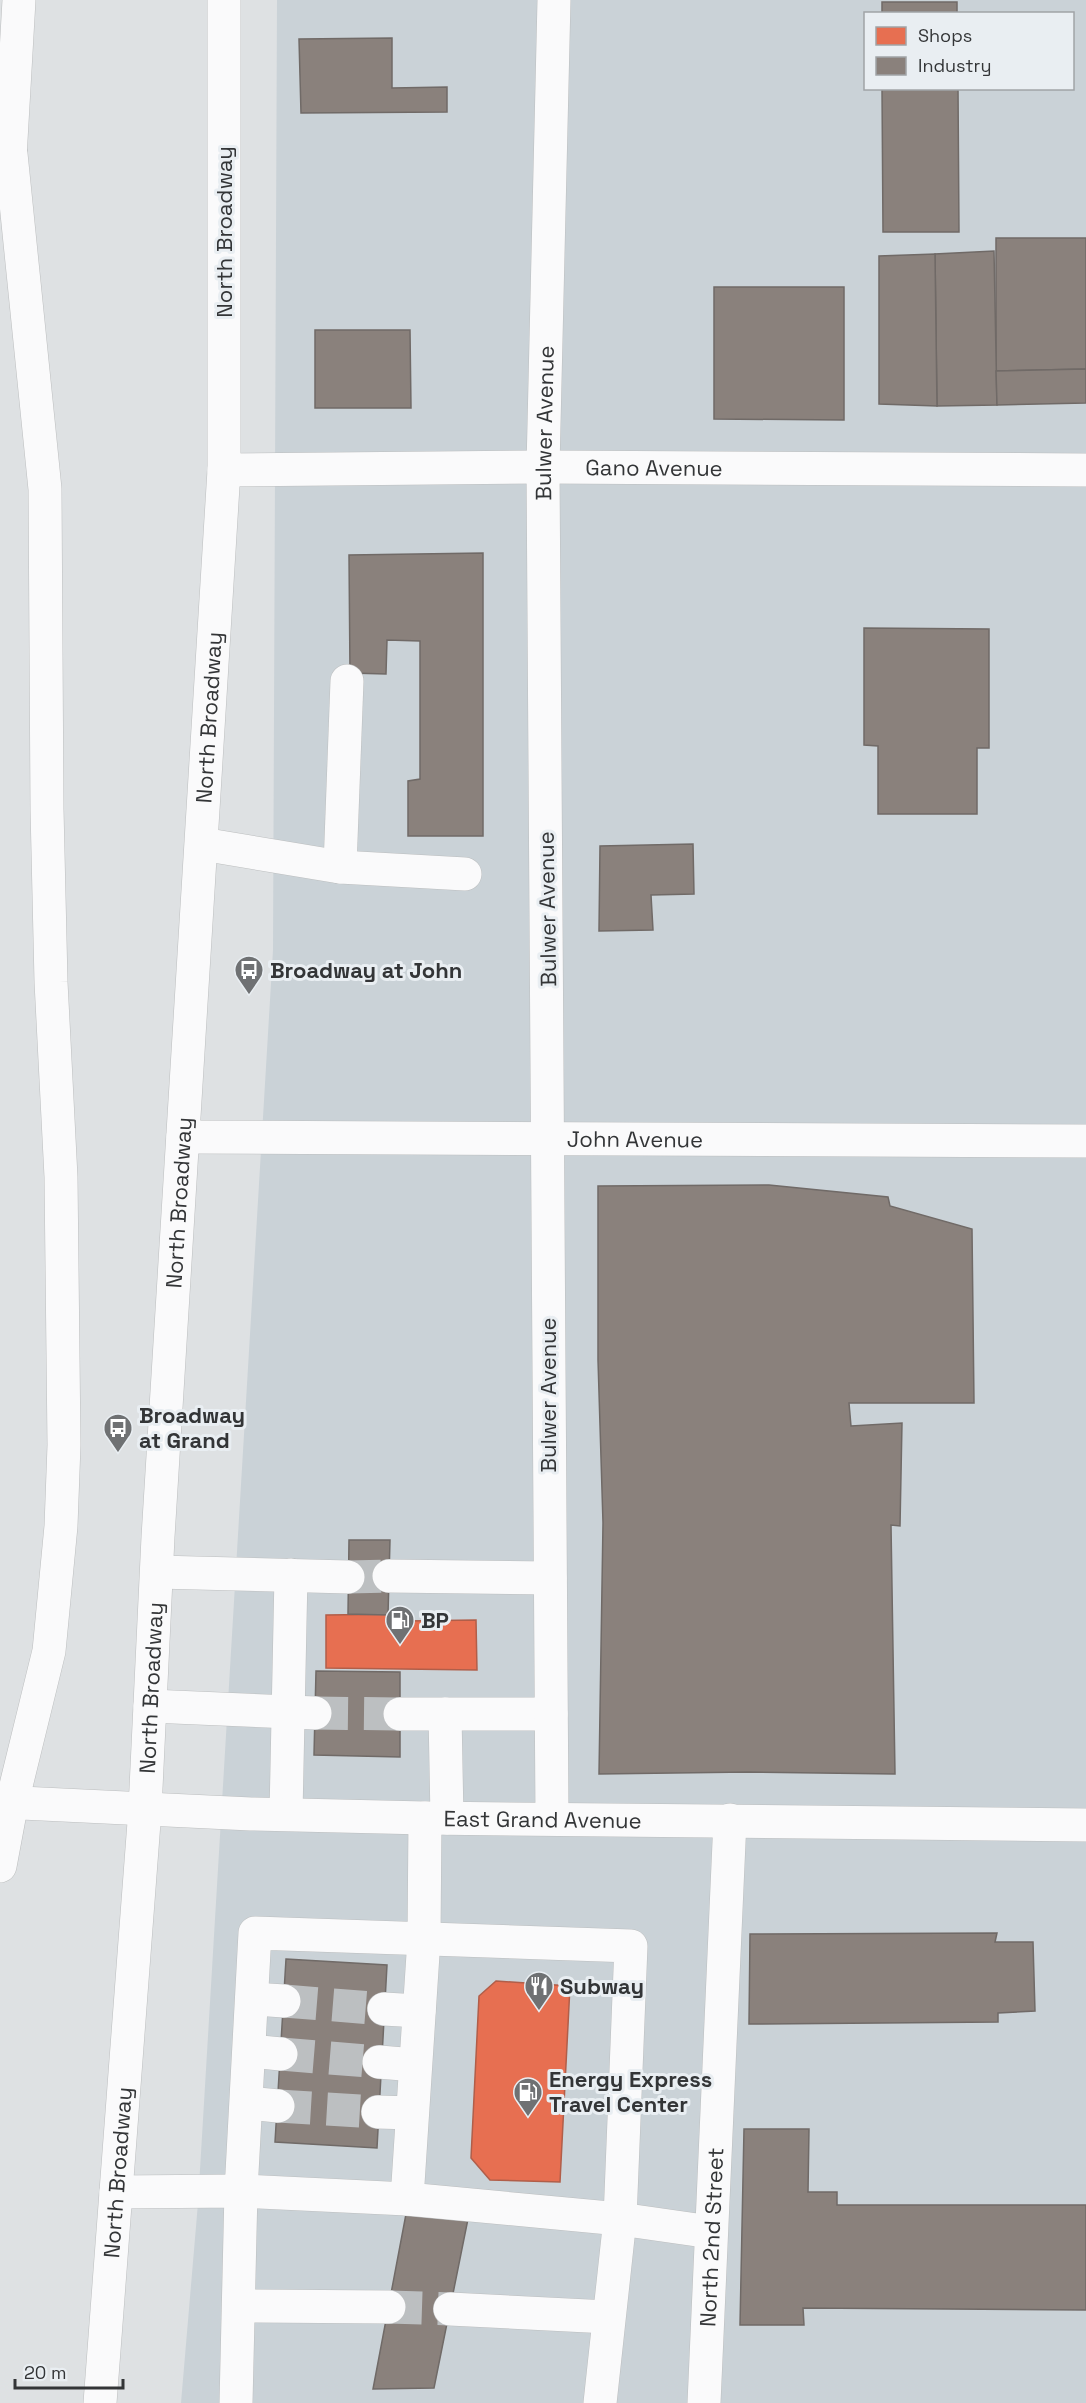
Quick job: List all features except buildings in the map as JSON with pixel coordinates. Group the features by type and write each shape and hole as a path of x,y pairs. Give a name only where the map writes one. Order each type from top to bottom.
{"main road":[{"path":"0,273 11,154 20,0"},
{"name":"North Broadway","path":"100,2403 145,1809 157,1572 224,470 224,0"},
{"name":"Bulwer Avenue","path":"552,1818 543,467 554,0"},
{"path":"0,1866 6,1802 49,1651 61,1526 64,1445 61,1177 51,982 45,489 11,154"},
{"name":"Gano Avenue","path":"224,470 543,467 1086,470"},
{"path":"340,867 347,681"},
{"path":"202,844 340,867 465,874"},
{"name":"John Avenue","path":"183,1137 1086,1141"},
{"path":"157,1572 348,1577"},
{"path":"286,1814 301,1712 291,1575"},
{"path":"389,1576 550,1578"},
{"path":"150,1706 301,1712"},
{"path":"400,1714 551,1714"},
{"path":"407,2199 423,1939 445,1714"},
{"name":"East Grand Avenue","path":"6,1802 145,1809 436,1818 1086,1825"},
{"name":"North 2nd Street","path":"704,2403 730,1820"},
{"path":"236,2403 241,2191 262,2104 266,2053 268,2000 255,1933 631,1946 620,2219 600,2403"},
{"path":"384,2009 419,2011"},
{"path":"379,2062 415,2065"},
{"path":"378,2112 412,2113"},
{"path":"116,2192 241,2191 407,2199 620,2219 711,2232"},
{"path":"239,2306 389,2307"},
{"path":"450,2309 608,2317"}],"shaded area":[{"path":"277,0 1086,0 1086,2403 181,2403 198,2203 273,950"}],"tunnel":[{"path":"348,1577 389,1576"},
{"path":"315,1713 400,1714"},
{"path":"284,2001 384,2009"},
{"path":"281,2054 379,2062"},
{"path":"278,2106 378,2112"},
{"path":"389,2307 450,2309"}],"place":[{"name":"Broadway at John","path":"249,996"},
{"name":"Broadway at Grand","path":"118,1454"},
{"name":"BP","path":"400,1646"},
{"name":"Subway","path":"539,2012"},
{"name":"Energy Express Travel Center","path":"528,2118"}]}
